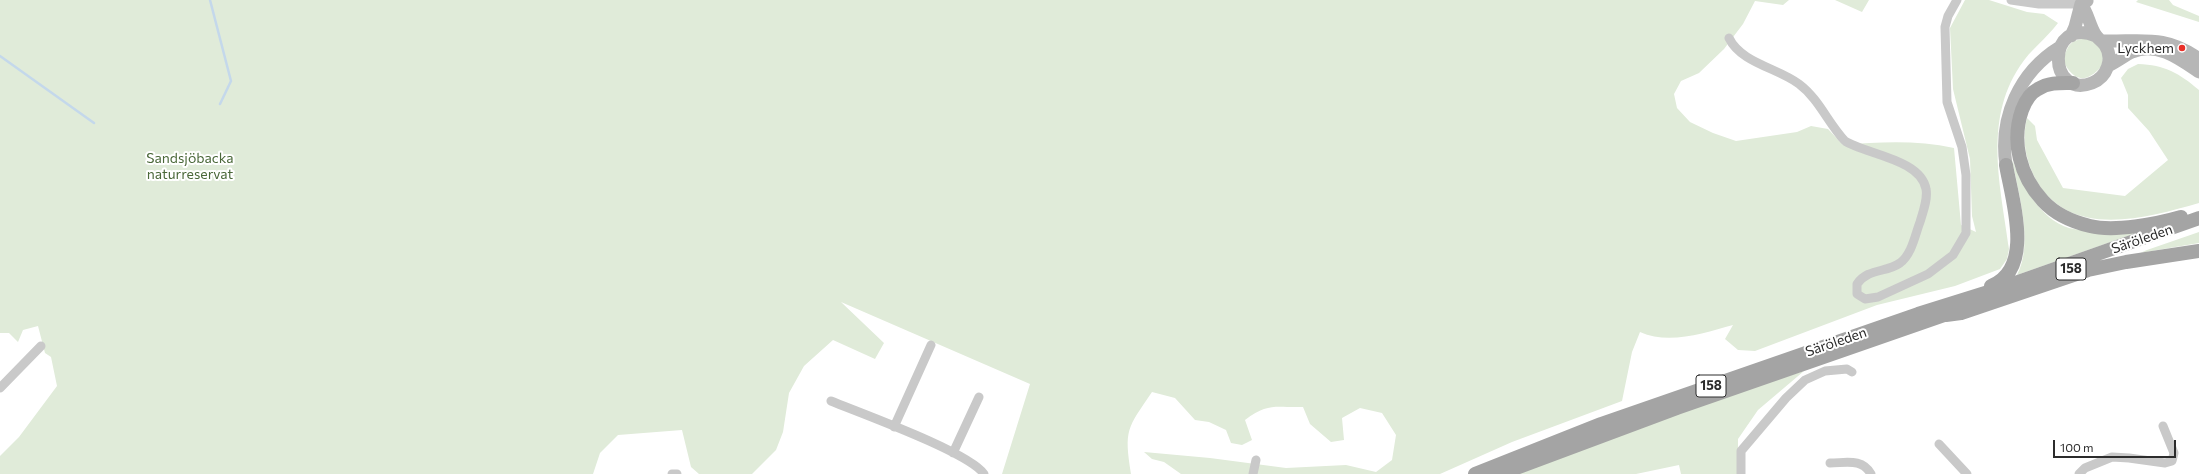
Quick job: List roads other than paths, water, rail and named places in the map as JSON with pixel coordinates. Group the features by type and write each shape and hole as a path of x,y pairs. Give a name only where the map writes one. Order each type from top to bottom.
{"main road":[{"path":"2073,83 2049,84 2037,89 2026,101 2020,118 2017,141 2019,157 2028,181 2043,200 2056,212 2091,226 2098,227 2122,227 2151,223 2199,212"},
{"name":"158","path":"1946,310 2005,278 2015,262 2017,232 2006,165"},
{"name":"Säröleden","path":"1500,474 1946,310 1998,289 2199,218"},
{"name":"Säröleden","path":"1475,474 1602,424 2199,225"},
{"name":"158","path":"1946,310 1961,313 2088,270 2126,262 2199,251"}],"street":[{"path":"1729,38 1735,49 1778,71 1803,87 1844,141 1853,146 1899,161 1918,176 1924,184 1926,196 1910,250 1899,263 1864,275 1857,284 1857,294 1859,297 1867,299 1878,297 1928,274 1953,255 1966,233 1966,175 1962,147 1947,102 1945,27 1948,16 1957,0"},
{"path":"2011,0 2039,4 2085,2"},
{"path":"2085,2 2087,12 2108,53 2108,66 2103,75 2093,82 2085,84 2073,83 2065,77 2059,68 2057,58 2060,47 2071,36 2085,2"},
{"path":"2071,36 2086,33 2099,38 2168,42 2199,59"},
{"name":"158","path":"2006,165 2005,132 2015,97 2035,67 2046,55 2060,47"},
{"path":"2108,66 2134,51 2155,48 2179,58 2199,72"},
{"path":"894,427 931,345"},
{"path":"0,388 40,346"},
{"path":"1741,474 1741,451 1800,384 1810,377 1825,371 1847,369 1852,372"},
{"path":"953,453 979,397"},
{"path":"831,401 953,453 974,464 984,474"},
{"path":"2079,474 2092,464 2112,457 2165,463 2172,461 2174,453 2163,426"},
{"path":"1939,444 1967,474"},
{"path":"1253,474 1256,460"},
{"path":"1830,463 1860,463 1868,468 1871,474"},
{"path":"672,474 677,474"}],"waterway":[{"path":"210,0 231,81 220,104"},
{"path":"0,56 94,123"}],"place":[{"name":"Lyckhem","path":"2182,48"}],"park label":[{"name":"Sandsjöbacka naturreservat","path":"190,166"}]}
